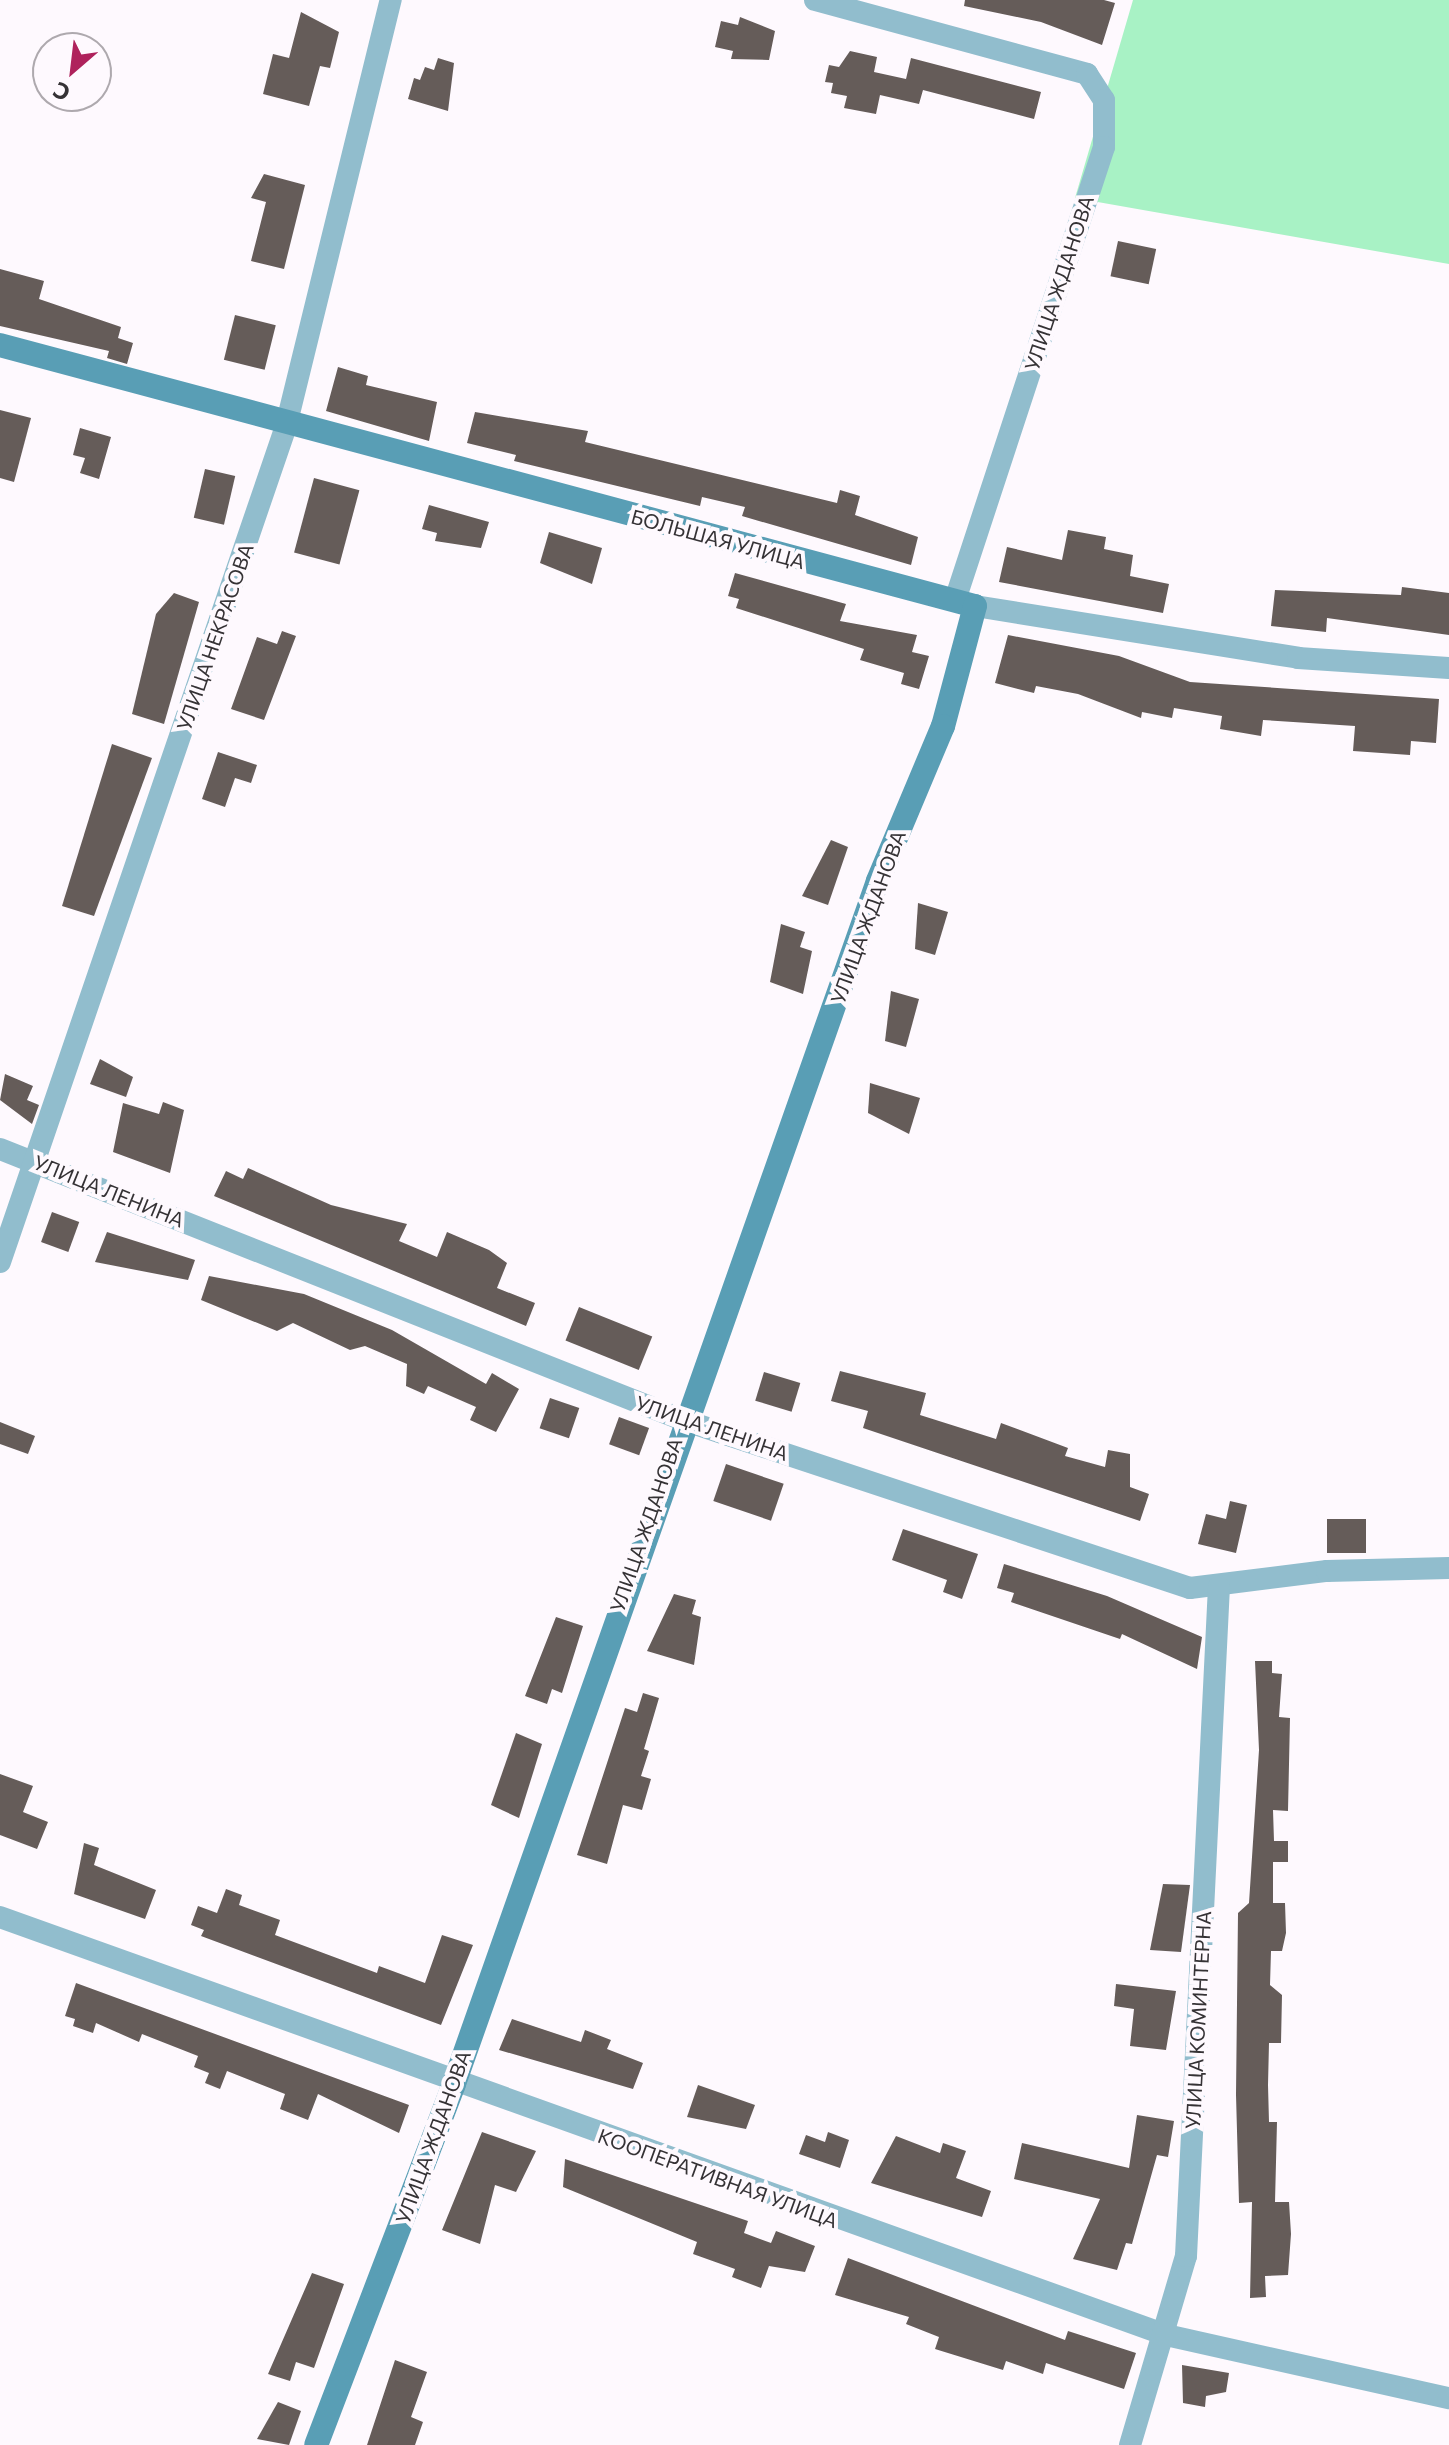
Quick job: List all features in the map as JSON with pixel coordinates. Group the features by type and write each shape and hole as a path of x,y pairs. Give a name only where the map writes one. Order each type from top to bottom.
{"street":[{"name":"УЛИЦА НЕКРАСОВА","path":"0,1262 37,1162 286,426 391,0"},
{"name":"УЛИЦА ЖДАНОВА","path":"316,2445 454,2084 683,1420 878,881 943,726 965,603 1104,147 1104,100 1087,74 815,0"},
{"name":"БОЛЬШАЯ УЛИЦА","path":"0,345 286,426 965,603 1298,658 1449,668"},
{"name":"УЛИЦА ЛЕНИНА","path":"0,1149 683,1420 1190,1588 1219,1587 1327,1571 1449,1568"},
{"name":"УЛИЦА КОМИНТЕРНА","path":"1130,2445 1166,2335 1186,2256 1219,1587"},
{"name":"КООПЕРАТИВНАЯ УЛИЦА","path":"0,1917 454,2084 1166,2335 1449,2398"}],"green space":[{"path":"1133,0 1449,0 1449,264 1075,198"}],"building":[{"path":"965,0 1104,0 1115,3 1102,45 1041,22 964,6"},
{"path":"301,12 339,32 330,68 320,66 309,106 263,94 273,54 289,58"},
{"path":"740,17 775,31 769,60 731,59 733,51 715,47 721,21 738,25"},
{"path":"850,51 877,57 874,72 906,79 911,58 1041,92 1034,119 923,90 919,104 880,95 876,114 844,108 847,96 831,93 833,83 825,82 829,65 839,67"},
{"path":"438,58 454,63 448,111 408,99 414,78 420,80 425,67 434,70"},
{"path":"264,174 305,185 284,269 251,261 266,202 251,198"},
{"path":"1118,241 1156,249 1149,284 1111,276"},
{"path":"0,269 44,281 39,299 121,327 118,338 133,343 127,364 107,358 109,351 0,326"},
{"path":"235,315 276,325 265,370 224,360"},
{"path":"338,367 368,376 366,385 437,402 429,441 326,411"},
{"path":"0,410 31,418 14,482 0,478"},
{"path":"475,412 588,431 585,442 837,503 840,490 860,496 855,515 918,537 911,565 742,516 745,507 702,497 700,506 514,461 516,455 467,443"},
{"path":"80,428 111,437 99,479 80,473 85,458 73,455"},
{"path":"205,469 235,476 224,525 194,518"},
{"path":"314,478 359,490 339,565 294,552"},
{"path":"429,505 489,522 481,548 435,541 437,533 422,529"},
{"path":"1068,530 1106,537 1104,549 1133,555 1130,576 1169,584 1163,613 999,582 1007,547 1062,560"},
{"path":"549,532 602,548 592,584 540,563"},
{"path":"735,573 846,604 840,621 917,635 912,652 929,656 919,689 901,684 904,673 860,660 864,649 736,608 739,599 728,596"},
{"path":"1402,587 1449,593 1449,635 1327,618 1326,632 1271,626 1275,590 1401,595"},
{"path":"174,593 199,602 164,724 132,714 156,614"},
{"path":"282,631 296,636 264,720 231,709 257,637 277,644"},
{"path":"1008,635 1119,656 1190,682 1439,699 1436,743 1411,741 1410,755 1353,751 1355,726 1263,720 1261,736 1220,729 1222,716 1174,708 1172,718 1142,712 1141,718 1078,694 1036,686 1034,693 995,683"},
{"path":"112,744 152,758 94,916 62,906"},
{"path":"218,752 257,765 251,783 235,778 225,807 202,799"},
{"path":"831,840 848,847 828,905 802,896"},
{"path":"918,903 948,912 935,955 915,949"},
{"path":"781,924 805,932 800,947 812,951 803,994 770,982"},
{"path":"891,991 919,999 906,1047 885,1041"},
{"path":"100,1059 133,1077 126,1097 90,1084"},
{"path":"5,1074 33,1086 27,1100 39,1105 32,1124 0,1100"},
{"path":"870,1083 920,1098 909,1134 868,1113"},
{"path":"163,1102 184,1110 170,1173 113,1152 123,1103 159,1114"},
{"path":"248,1168 331,1205 407,1224 399,1241 437,1257 447,1232 489,1250 507,1263 497,1288 535,1303 526,1326 214,1196 226,1171 243,1179"},
{"path":"52,1212 79,1222 68,1252 41,1242"},
{"path":"107,1232 195,1260 188,1280 95,1262"},
{"path":"209,1276 304,1294 392,1330 486,1384 492,1373 519,1389 496,1432 470,1420 476,1407 428,1386 424,1394 406,1386 407,1364 365,1346 350,1350 293,1323 277,1331 201,1300"},
{"path":"579,1307 652,1337 639,1370 566,1340"},
{"path":"840,1371 926,1393 920,1415 996,1439 1001,1423 1068,1448 1065,1456 1105,1467 1108,1450 1130,1454 1130,1487 1149,1494 1140,1521 863,1428 868,1411 831,1401"},
{"path":"764,1372 800,1383 792,1412 755,1401"},
{"path":"550,1398 579,1408 569,1438 540,1428"},
{"path":"619,1417 649,1428 639,1455 609,1444"},
{"path":"0,1422 35,1436 28,1454 0,1444"},
{"path":"726,1464 784,1484 771,1521 713,1501"},
{"path":"1230,1501 1247,1505 1236,1553 1198,1544 1206,1514 1226,1519"},
{"path":"1327,1519 1366,1519 1366,1553 1327,1553"},
{"path":"903,1529 978,1554 962,1599 943,1592 947,1580 892,1560"},
{"path":"1004,1564 1107,1596 1202,1637 1197,1669 1122,1634 1120,1639 1011,1602 1014,1593 997,1588"},
{"path":"674,1594 696,1600 692,1614 701,1617 694,1665 647,1651"},
{"path":"556,1617 583,1626 562,1693 552,1689 547,1704 525,1696"},
{"path":"1255,1661 1272,1661 1272,1673 1282,1674 1279,1717 1290,1718 1288,1811 1273,1810 1274,1841 1288,1841 1288,1862 1273,1862 1273,1903 1285,1903 1286,1933 1282,1951 1271,1951 1270,1985 1282,1995 1281,2043 1269,2043 1268,2085 1269,2122 1277,2122 1275,2202 1289,2202 1291,2234 1288,2275 1265,2276 1266,2297 1250,2298 1252,2202 1239,2203 1236,2095 1238,1913 1249,1903 1259,1750"},
{"path":"643,1693 659,1698 644,1749 649,1751 641,1776 651,1779 642,1810 623,1805 607,1864 577,1855 625,1708 637,1712"},
{"path":"516,1733 542,1744 519,1818 491,1805"},
{"path":"0,1774 33,1786 23,1812 48,1822 37,1849 0,1835"},
{"path":"84,1843 99,1848 94,1865 156,1890 145,1919 74,1894"},
{"path":"1163,1884 1190,1885 1181,1952 1150,1950"},
{"path":"226,1889 242,1895 239,1905 280,1920 275,1935 377,1973 379,1966 425,1983 442,1935 473,1945 441,2025 201,1936 204,1930 191,1925 198,1906 217,1913"},
{"path":"76,1983 409,2105 399,2133 318,2094 308,2120 280,2109 285,2094 227,2071 220,2089 205,2083 209,2073 194,2067 198,2056 142,2034 139,2042 96,2023 93,2033 73,2026 75,2019 65,2016"},
{"path":"1116,1984 1176,1991 1166,2050 1130,2046 1134,2009 1114,2006"},
{"path":"512,2019 581,2042 585,2030 611,2040 607,2049 643,2063 633,2089 499,2050"},
{"path":"698,2085 755,2105 746,2129 687,2117"},
{"path":"1137,2115 1174,2121 1168,2157 1157,2155 1132,2244 1126,2243 1117,2270 1073,2259 1100,2199 1014,2179 1022,2143 1129,2168"},
{"path":"482,2132 536,2151 516,2192 495,2185 480,2244 442,2230"},
{"path":"828,2132 849,2140 840,2168 799,2154 806,2135 825,2142"},
{"path":"896,2136 940,2153 943,2143 966,2151 956,2178 991,2191 982,2217 871,2183"},
{"path":"565,2159 748,2221 744,2233 771,2243 776,2231 815,2246 805,2272 769,2266 761,2288 732,2277 735,2269 693,2254 697,2242 563,2187"},
{"path":"848,2258 1065,2340 1068,2331 1136,2353 1124,2389 1046,2363 1043,2374 1006,2361 1003,2370 935,2349 939,2337 906,2324 909,2317 835,2295"},
{"path":"312,2273 344,2284 314,2368 296,2362 290,2381 268,2374"},
{"path":"395,2360 427,2372 411,2417 423,2422 415,2445 367,2445"},
{"path":"1182,2365 1229,2373 1226,2392 1206,2396 1205,2407 1183,2403"},
{"path":"278,2402 301,2411 289,2445 257,2439"}]}
